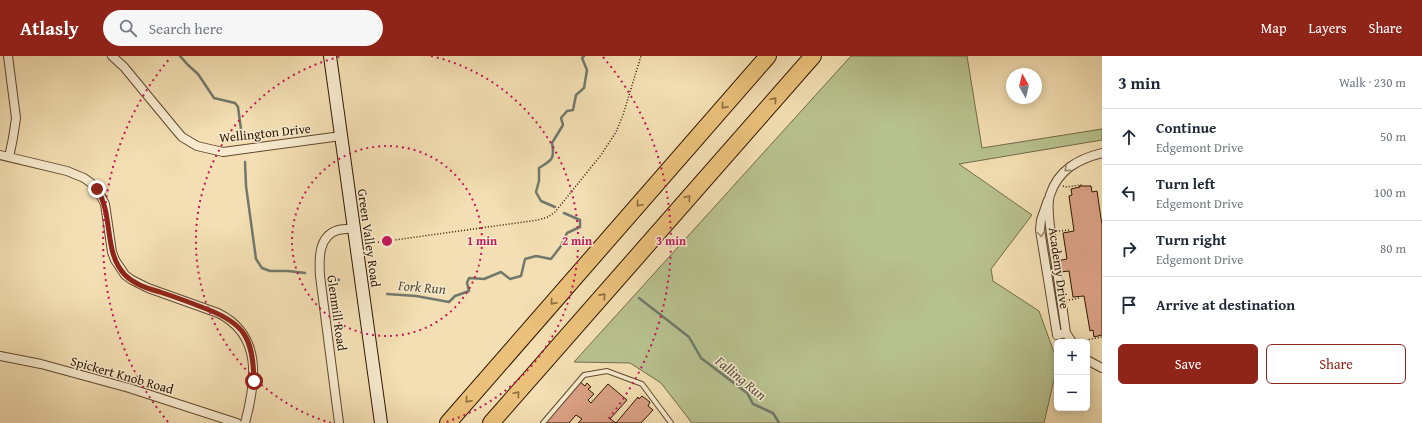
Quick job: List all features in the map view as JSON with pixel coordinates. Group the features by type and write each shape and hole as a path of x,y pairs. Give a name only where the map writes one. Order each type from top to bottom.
{"highway":[{"path":"448,423 768,56"},
{"path":"491,423 813,56"}],"street":[{"path":"8,56 16,118 9,157"},
{"name":"Wellington Drive","path":"112,56 124,67 182,137 197,146 223,152 341,136"},
{"name":"Green Valley Road","path":"330,56 381,423"},
{"name":"Academy Drive","path":"1066,332 1057,335 1040,230 1044,209 1054,185 1061,174 1087,156 1102,153"},
{"path":"0,155 67,172 84,178 91,183 97,189 104,204 112,252 115,260 125,275 148,288 227,317 241,329 248,345 253,372 252,398 245,423"},
{"name":"Academy Drive","path":"1049,197 1050,223 1066,332 1070,339"},
{"name":"Glenmill Road","path":"339,423 320,276 319,255 321,247 330,235 339,230 354,228"},
{"name":"Spickert Knob Road","path":"0,356 40,364 129,388 237,423"},
{"path":"1090,362 1102,368"}],"lane":[{"path":"543,423 584,375 607,371 642,384 671,423"}],"path":[{"path":"356,246 538,220 548,217 555,212 601,155 616,132 624,115 641,56"},
{"path":"1061,184 1065,187 1081,186"},
{"path":"1056,232 1069,230 1069,232"},
{"path":"1066,300 1080,298 1079,296"},
{"path":"1090,339 1102,337"}],"green space":[{"path":"851,56 967,56 982,148 1102,129 1102,140 959,164 1032,215 991,269 993,281 1039,311 1054,352 1054,380 1044,423 692,423 661,383 630,363 574,362"}],"building":[{"path":"1079,186 1091,186 1092,192 1097,191 1102,225 1102,335 1094,337 1093,330 1090,331 1084,296 1073,297 1069,271 1052,273 1051,262 1067,259 1063,233 1074,231 1069,196 1072,195 1071,189 1080,187"},
{"path":"580,382 585,386 587,383 591,387 588,389 594,394 588,400 591,403 608,384 627,400 610,419 616,423 578,423 582,419 576,415 569,423 544,423"},
{"path":"642,396 650,402 648,406 653,410 641,423 616,423 638,397 639,399"}],"waterway":[{"name":"Fork Run","path":"180,56 198,74 214,98 235,103 238,107 242,137"},
{"name":"Falling Run","path":"555,207 541,201 536,192 539,181 539,168 552,158 552,143 563,125 561,118 567,111 573,110 576,95 584,88 587,70 582,58 584,56"},
{"name":"Fork Run","path":"245,162 246,186 256,259 262,268 270,271 305,273"},
{"name":"Fork Run","path":"387,294 416,296 449,302 455,296 469,291 467,283 469,278 484,279 501,272 510,279 521,276 525,259 536,256 551,259 561,246 567,233 580,227 580,220 564,213"},
{"name":"Fork Run","path":"335,279 339,280"},
{"name":"Falling Run","path":"639,298 689,337 701,358 747,393 753,404 773,413 779,423"}],"route":[{"path":"97,189 102,196 107,212 112,252 115,260 125,275 148,288 227,317 241,329 245,336 251,354 254,381"}]}
